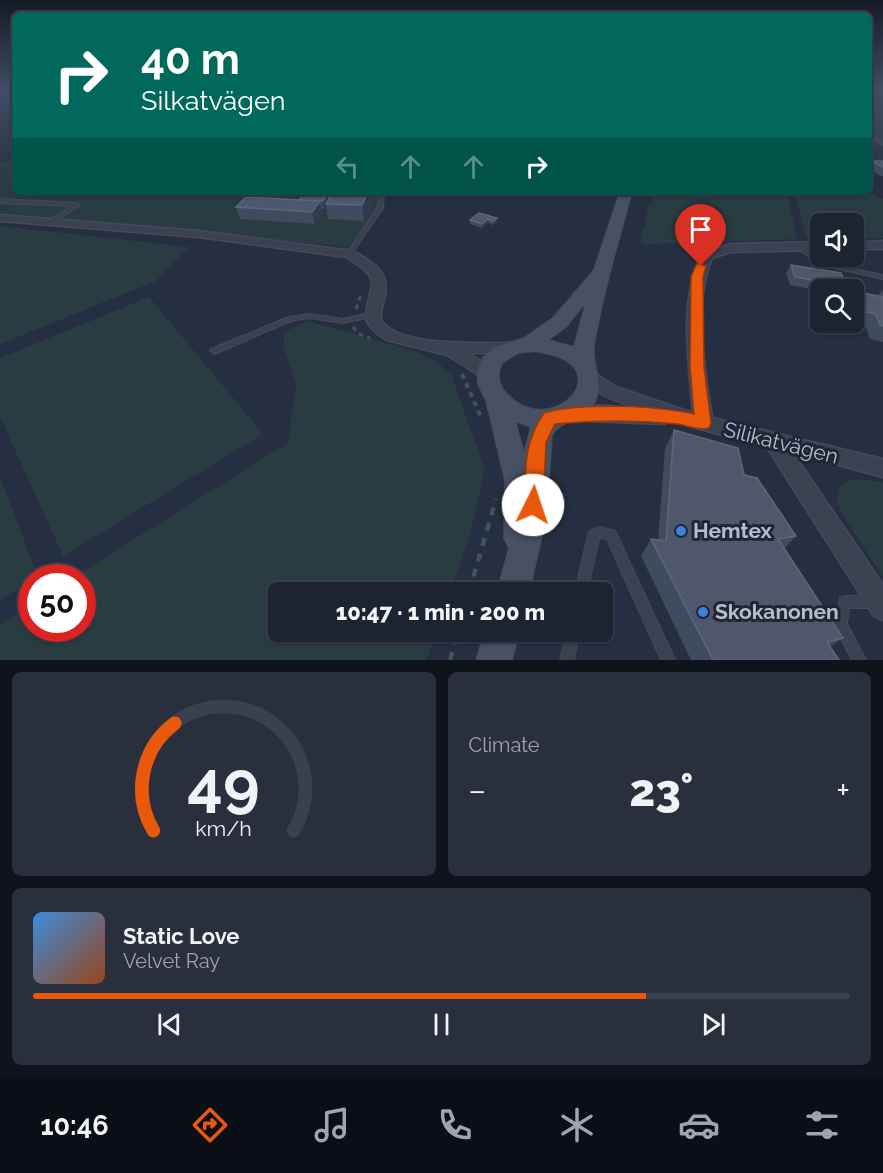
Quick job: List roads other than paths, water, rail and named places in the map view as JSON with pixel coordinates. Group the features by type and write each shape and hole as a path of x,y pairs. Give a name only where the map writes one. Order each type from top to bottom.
{"main road":[{"path":"516,580 532,518 537,443 540,433 558,416 586,401 591,391 584,346 603,267 625,195"},
{"path":"516,580 518,480 492,385 492,361 560,322 603,267"},
{"path":"519,346 562,350 586,370"},
{"path":"492,385 523,414 558,416"},
{"path":"494,660 499,642"}],"street":[{"path":"0,218 282,244 349,254 369,264 378,274 380,287 373,314 379,328 395,337 440,347 462,355 492,385"},
{"path":"864,246 883,245"},
{"path":"703,423 697,367 697,277 701,266 714,251 730,248 810,246"},
{"path":"440,347 519,346"},
{"path":"586,370 610,391 679,417"},
{"path":"558,416 598,413 679,417"},
{"name":"Silikatvägen","path":"679,417 883,468"},
{"path":"774,441 881,604"}],"lane":[{"path":"349,254 380,208 382,195"},
{"path":"0,201 77,205 52,221"},
{"path":"797,247 826,265 883,277"},
{"path":"214,351 289,319 309,316 343,321 373,314"},
{"path":"583,582 592,539 600,532 611,535 668,660"},
{"path":"859,660 840,625 844,602 881,604"},
{"path":"567,660 571,642"}],"place":[{"name":"Hemtex","path":"681,531"},
{"name":"Skokanonen","path":"703,612"}]}
